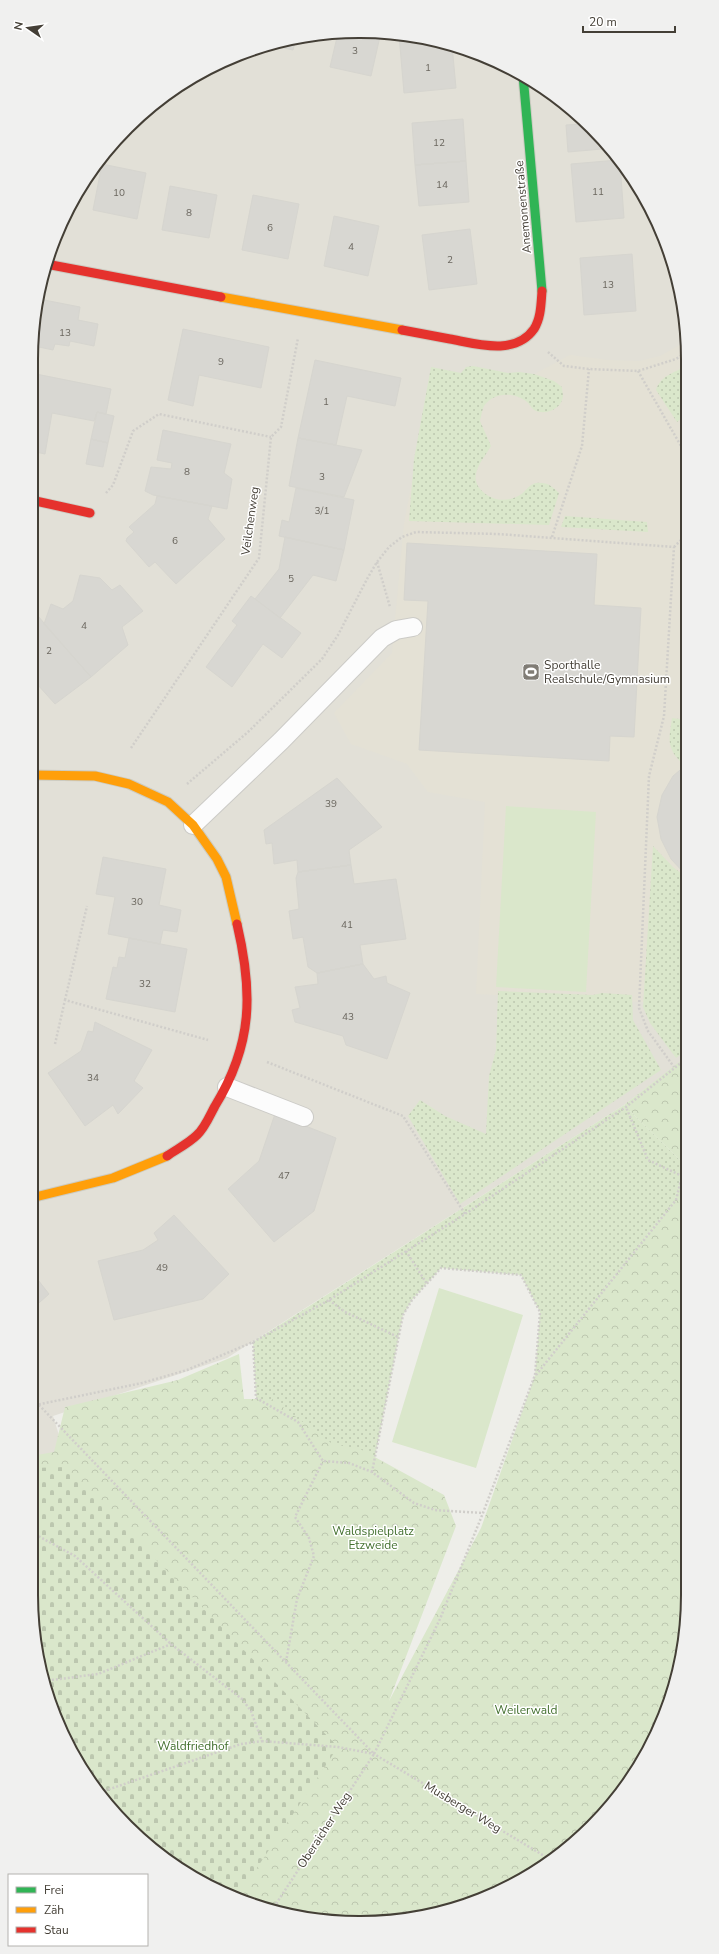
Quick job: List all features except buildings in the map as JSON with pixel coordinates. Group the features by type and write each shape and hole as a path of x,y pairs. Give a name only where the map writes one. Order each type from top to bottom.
{"street":[{"name":"Anemonenstraße","path":"524,83 542,290 538,322 528,334"},
{"path":"52,265 488,346 505,347 518,343 528,334"},
{"path":"38,502 90,513"},
{"path":"38,775 95,776 129,784 168,802 193,825 218,858 226,877 245,959 247,1022 242,1049 227,1087 198,1134 163,1159 113,1178 38,1196"}],"lane":[{"path":"193,825 281,741 382,638 404,629"},
{"path":"227,1087 304,1117"}],"path":[{"name":"Veilchenweg","path":"131,748 259,558 272,437 281,427 303,312"},
{"path":"528,334 564,366 589,369 638,371 676,359 681,356"},
{"path":"552,537 582,446 589,369"},
{"path":"638,371 681,444"},
{"path":"113,484 133,432 159,414 272,437"},
{"path":"674,547 681,540"},
{"path":"377,562 404,629"},
{"path":"672,599 664,716 649,776 639,1008 648,1031 674,1067"},
{"path":"55,1044 87,906"},
{"path":"65,1000 208,1040"},
{"path":"267,1062 403,1116 465,1214"},
{"path":"38,1405 142,1383 187,1370 253,1342 329,1300 465,1214 626,1107 681,1062"},
{"path":"626,1107 648,1160 681,1176"},
{"path":"535,1375 676,1200 681,1180"},
{"path":"406,1251 427,1284"},
{"path":"372,1472 403,1315 412,1300 442,1268 521,1275 540,1312 535,1375"},
{"path":"329,1300 351,1315 398,1337"},
{"path":"253,1342 256,1398 298,1422 323,1461"},
{"name":"Oberaicher Weg","path":"275,1905 374,1754 440,1619 483,1513 535,1375"},
{"path":"38,1405 374,1754"},
{"path":"323,1461 350,1463 372,1472 414,1503 435,1510 483,1513"},
{"path":"286,1662 297,1599 314,1556 308,1538 295,1516 323,1461"},
{"path":"38,1536 75,1556 171,1644 242,1699 250,1711 262,1741"},
{"path":"50,1681 98,1674 171,1644"},
{"path":"105,1791 241,1744 262,1741 338,1747 374,1754"},
{"name":"Musberger Weg","path":"374,1754 545,1857"}],"shaded area":[{"path":"360,38 381,39 422,44 443,49 483,62 520,81 555,104 587,132 615,164 627,181 648,217 664,256 675,297 681,360 681,1062 624,1105 227,1358 53,1416 68,1464 38,1462 38,360 41,318 49,276 62,236 71,217 92,181 104,164 132,132 164,104 199,81 236,62 256,55 297,44 318,41"},
{"path":"680,344 681,1004 476,994 485,802 428,792 407,764 351,744 334,713 392,653 404,524 432,371 461,377 529,377 570,355 608,360 639,361 660,356"}],"green space":[{"path":"473,366 508,373 519,372 534,374 554,381 562,387 563,396 560,405 548,412 538,412 521,398 504,395 488,401 483,408 480,421 491,446 478,467 476,473 477,484 485,494 501,500 507,500 518,496 535,483 544,483 549,485 559,493 549,525 409,521 414,459 431,367 461,373 466,367"},
{"path":"681,368 681,419 677,422 656,390 661,381 668,375"},
{"path":"565,516 647,522 648,532 561,527"},
{"path":"672,718 681,719 681,762 671,748 670,732"},
{"path":"506,806 596,812 586,992 496,987"},
{"path":"653,846 681,873 681,1054 676,1058 650,1023 643,1007"},
{"path":"498,991 632,995 633,1020 661,1070 460,1204 408,1116 420,1100 445,1116 486,1134 489,1076 496,1050"},
{"name":"Weilerwald","path":"681,1061 681,1161 624,1105"},
{"path":"624,1105 681,1161 681,1176 675,1200 535,1375 540,1312 521,1275 441,1268 412,1300 403,1315 372,1472 298,1422 256,1398 253,1342"},
{"name":"Weilerwald","path":"681,1176 681,1594 678,1636 670,1678 657,1718 638,1755 615,1790 587,1822 555,1850 520,1873 483,1892 463,1899 422,1910 401,1913 360,1916 338,1915 297,1910 276,1905 236,1892 217,1883 181,1862 164,1850 132,1822 104,1790 92,1773 62,1718 44,1657 38,1594 38,1455 54,1452 65,1407 178,1380 239,1354 244,1399 272,1399 331,1443 362,1450 444,1495 456,1526 389,1701 481,1528 535,1375 675,1200"},
{"path":"439,1288 523,1315 476,1468 392,1442"},
{"name":"Waldfriedhof","path":"66,1467 338,1747 240,1893 217,1883 181,1862 164,1850 132,1822 104,1790 92,1773 71,1737 62,1718 49,1678 41,1636 38,1594 38,1468"}],"traffic: fast":[{"path":"524,83 542,291"}],"traffic: slow":[{"path":"221,297 402,330"},
{"path":"38,775 95,776 129,784 168,802 193,825 217,859 226,877 237,924"},
{"path":"38,1196 113,1178 167,1156"}],"traffic: jam":[{"path":"52,265 221,297"},
{"path":"402,330 483,345 495,346 517,343 526,337 536,325 540,311 542,291"},
{"path":"38,502 90,513"},
{"path":"167,1156 190,1141 202,1129 228,1083 237,1061 243,1039 247,995 246,972 237,924"}],"place":[{"name":"Sporthalle Realschule/Gymnasium","path":"531,672"}],"park label":[{"name":"Waldspielplatz Etzweide","path":"373,1538"}]}
